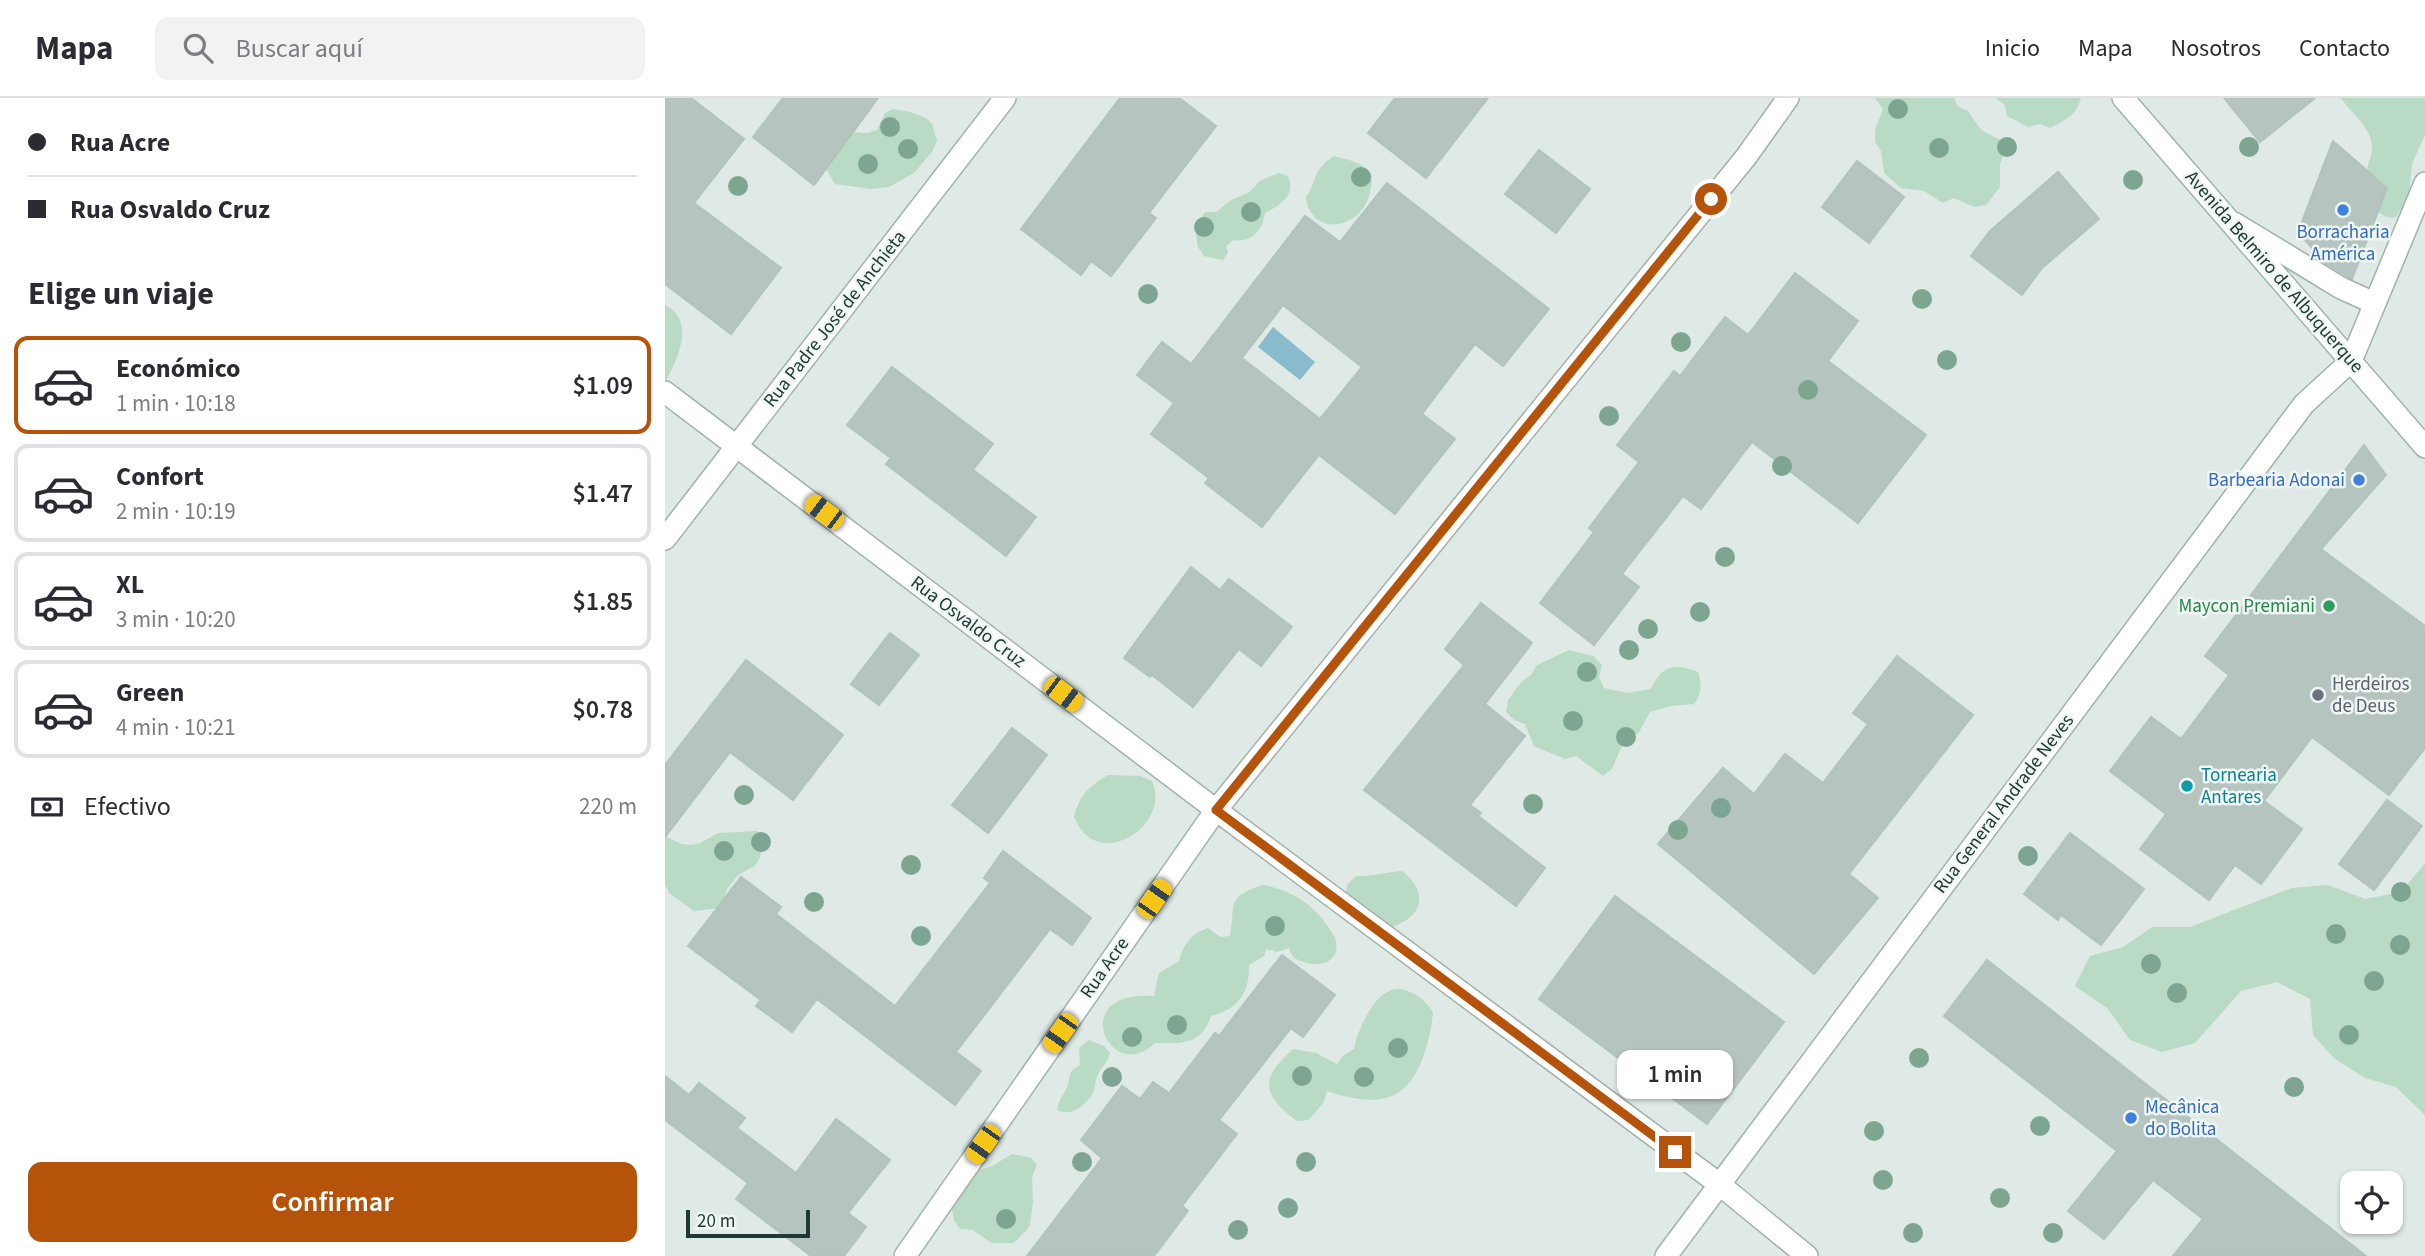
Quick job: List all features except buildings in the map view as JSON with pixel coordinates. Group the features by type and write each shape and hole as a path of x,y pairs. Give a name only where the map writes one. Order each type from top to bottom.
{"street":[{"name":"Rua Padre José de Anchieta","path":"665,539 1005,98"},
{"name":"Rua Acre","path":"905,1256 1216,810 1737,167 1788,98"},
{"name":"Avenida Belmiro de Albuquerque","path":"2123,98 2425,447"},
{"path":"2351,360 2425,183"},
{"path":"2229,220 2341,288 2374,303"},
{"name":"Rua General Andrade Neves","path":"1666,1256 2304,404 2351,360"},
{"name":"Rua Osvaldo Cruz","path":"665,392 1216,810 1719,1184 1807,1256"}],"green space":[{"path":"1875,98 1955,98 1957,106 1968,111 1981,130 2002,141 2004,153 2000,164 2000,187 1986,205 1974,207 1954,198 1943,203 1924,191 1901,188 1884,173 1881,151 1875,142 1875,130 1883,109"},
{"path":"1995,98 2081,98 2066,120 2050,128 2040,124 2028,127 2007,116 2005,105"},
{"path":"2341,98 2425,98 2425,135 2412,164 2409,197 2396,217 2382,215 2373,204 2367,174 2372,152 2370,137"},
{"path":"893,109 926,118 932,124 937,141 932,152 914,173 889,187 871,189 835,184 825,167 850,132 868,133 877,130 885,113"},
{"path":"1334,156 1360,164 1372,175 1371,185 1366,204 1360,212 1344,223 1327,224 1313,215 1306,197 1318,171"},
{"path":"1279,173 1288,176 1290,189 1281,203 1265,213 1259,230 1246,240 1233,240 1226,246 1228,252 1223,260 1204,256 1198,247 1195,228 1205,212 1216,212 1231,200 1248,193 1261,180"},
{"path":"665,305 674,312 682,330 679,352 665,382"},
{"path":"1569,650 1593,656 1602,665 1599,677 1604,688 1627,693 1651,689 1664,671 1682,667 1698,672 1701,685 1699,696 1694,704 1671,706 1650,712 1639,732 1621,748 1612,769 1603,776 1576,756 1565,759 1534,746 1525,724 1514,720 1506,712 1508,700 1537,665"},
{"path":"1108,775 1140,776 1152,781 1155,796 1153,810 1146,823 1123,840 1109,843 1095,841 1083,832 1074,817 1086,792"},
{"path":"757,831 763,839 760,857 755,866 738,875 727,889 722,908 694,911 669,893 665,884 665,836 681,844 691,845 718,833"},
{"path":"2425,863 2425,1115 2396,1087 2365,1078 2335,1059 2313,1035 2310,999 2277,982 2241,991 2195,1043 2162,1052 2130,1040 2108,1009 2075,986 2090,956 2123,947 2152,927 2190,927 2291,888 2328,885 2365,899 2401,892"},
{"path":"1402,871 1416,886 1419,894 1417,909 1405,921 1395,926 1373,928 1345,895 1348,884 1356,876"},
{"path":"1263,885 1292,894 1316,912 1335,938 1336,949 1332,959 1322,964 1310,964 1294,958 1289,948 1277,952 1266,949 1264,956 1249,965 1247,984 1241,998 1228,1009 1211,1016 1207,1026 1196,1038 1182,1042 1155,1043 1138,1053 1123,1053 1111,1046 1104,1033 1103,1019 1110,1007 1127,998 1154,996 1159,973 1179,961 1186,945 1197,933 1208,928 1220,937 1230,936 1237,898"},
{"path":"1401,989 1419,997 1433,1012 1423,1057 1405,1088 1388,1097 1370,1100 1327,1091 1324,1102 1309,1120 1297,1121 1277,1103 1271,1094 1270,1078 1293,1049 1316,1053 1337,1064 1344,1055 1354,1049 1371,1008 1389,991"},
{"path":"1089,1040 1104,1046 1110,1053 1098,1074 1093,1093 1086,1103 1077,1109 1067,1112 1057,1110 1071,1073 1080,1065 1079,1048"},
{"path":"1012,1154 1031,1158 1037,1165 1032,1177 1030,1226 1013,1243 991,1243 973,1230 960,1229 954,1221 951,1203 974,1171 992,1166"}],"water":[{"path":"1273,327 1315,362 1300,380 1258,347"}],"place":[{"name":"Borracharia América","path":"2343,210"},
{"name":"Barbearia Adonai","path":"2359,480"},
{"name":"Maycon Premiani","path":"2329,606"},
{"name":"Herdeiros de Deus","path":"2318,695"},
{"name":"Tornearia Antares","path":"2187,786"},
{"name":"Mecânica do Bolita","path":"2131,1118"}],"route":[{"path":"1675,1152 1216,810 1711,199"}]}
